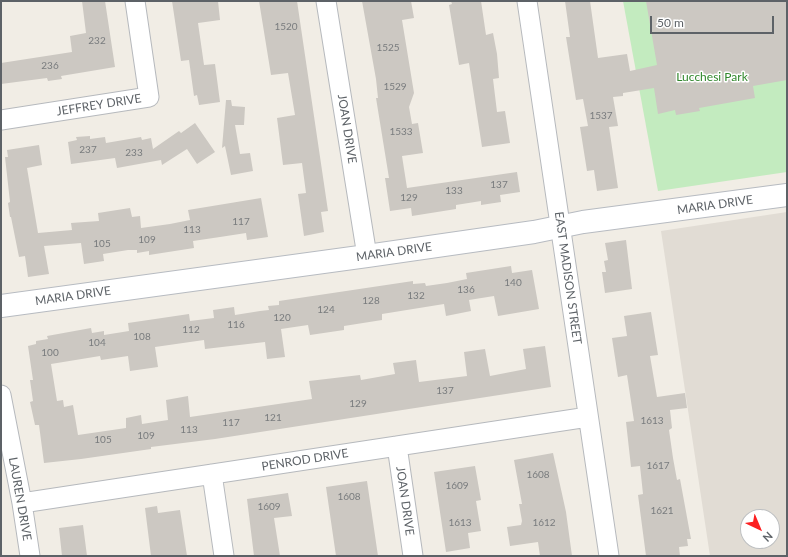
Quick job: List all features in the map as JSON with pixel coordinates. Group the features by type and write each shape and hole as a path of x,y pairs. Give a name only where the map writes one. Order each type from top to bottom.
{"street":[{"name":"JEFFREY DRIVE","path":"1,120 149,97 135,1"},
{"name":"JOAN DRIVE","path":"326,1 367,256"},
{"name":"EAST MADISON STREET","path":"527,1 609,556"},
{"name":"MARIA DRIVE","path":"1,306 367,256 787,194"},
{"name":"LAUREN DRIVE","path":"1,395 22,503 30,556"},
{"name":"PENROD DRIVE","path":"22,503 588,417"},
{"name":"JOAN DRIVE","path":"397,446 413,556"},
{"path":"212,474 224,556"}],"shaded area":[{"path":"787,212 787,556 710,556 661,231"}],"green space":[{"name":"Lucchesi Park","path":"623,1 787,1 787,172 658,191"}],"building":[{"path":"82,1 105,1 115,67 61,76 62,79 48,81 47,78 1,84 1,63 72,52 70,36 86,33"},
{"path":"172,1 218,1 220,20 198,23 204,65 215,64 220,102 199,105 197,95 194,96 189,60 181,61"},
{"path":"259,1 297,1 328,211 321,212 324,232 304,236 298,194 306,193 302,163 283,165 277,118 295,115 288,73 271,75"},
{"path":"362,1 411,1 414,18 402,20 414,93 409,107 412,124 418,123 423,153 402,156 407,188 517,172 520,192 500,195 501,202 481,205 481,201 456,205 456,209 412,216 411,208 390,211 385,178 389,178 376,98 378,98 376,79"},
{"path":"451,1 481,1 486,35 493,33 497,54 499,78 493,79 497,112 505,111 510,143 482,147 469,63 459,65 449,5 452,4"},
{"path":"565,1 590,1 598,58 627,54 630,71 657,65 646,1 787,1 787,80 753,86 755,98 699,108 700,111 676,115 675,110 658,114 654,88 623,93 623,96 613,97 618,126 609,127 618,188 597,191 594,170 587,171 580,127 588,126 583,99 576,100 566,37 570,37"},
{"path":"226,100 231,100 232,106 245,107 244,125 235,125 240,154 250,153 253,171 231,175 225,146 222,148"},
{"path":"195,123 215,152 197,164 187,149 162,165 161,160 117,168 115,158 71,164 68,142 77,140 76,137 90,136 90,139 105,137 106,143 141,137 142,140 151,138 153,149 179,131 181,133"},
{"path":"39,145 42,165 27,168 38,233 72,230 71,223 99,221 98,213 130,208 132,217 140,216 141,228 170,224 190,220 188,210 261,198 268,237 247,240 246,233 193,241 194,248 149,255 149,251 137,253 137,250 128,250 103,254 104,261 84,264 81,243 44,246 49,274 28,277 25,256 19,257 10,217 8,203 10,202 5,157 8,157 7,150"},
{"path":"626,240 632,289 605,293 602,272 606,272 604,261 608,260 605,243"},
{"path":"511,266 512,273 532,270 539,309 498,316 494,296 469,300 471,311 446,316 444,304 382,314 382,320 344,326 344,330 310,335 308,325 281,329 285,357 267,359 265,342 205,349 204,340 155,347 158,367 130,371 128,356 101,360 100,356 51,364 57,401 63,400 64,407 73,405 78,435 126,428 126,418 141,415 142,424 168,420 166,400 188,396 190,417 312,399 309,381 360,375 361,380 395,374 393,363 416,360 419,382 467,376 464,352 485,349 490,376 526,369 523,349 545,346 551,387 215,439 151,447 151,449 44,463 39,425 35,425 30,402 33,401 30,380 33,380 28,346 36,344 36,341 48,339 47,336 91,328 92,333 104,331 104,335 129,331 128,323 189,314 190,321 214,318 213,310 234,307 235,315 269,310 268,306 279,305 279,301 413,281 413,284 425,283 426,286 447,283 467,279 466,273"},
{"path":"651,312 658,355 650,356 657,397 685,393 687,408 670,410 672,428 669,430 677,480 680,479 691,539 687,539 688,546 679,547 680,556 646,556 638,495 643,494 640,466 631,467 626,422 634,421 627,375 618,377 612,338 627,336 624,316"},
{"path":"553,453 566,512 572,556 540,556 538,542 510,546 507,527 521,525 522,521 519,504 522,504 514,460"},
{"path":"475,466 481,500 476,501 481,531 468,533 470,548 446,552 434,472"},
{"path":"367,481 378,556 336,556 326,487"},
{"path":"288,493 292,516 274,518 280,556 254,556 247,499"},
{"path":"157,506 158,513 180,510 187,556 151,556 145,508"},
{"path":"83,525 87,556 62,556 59,528"}]}
